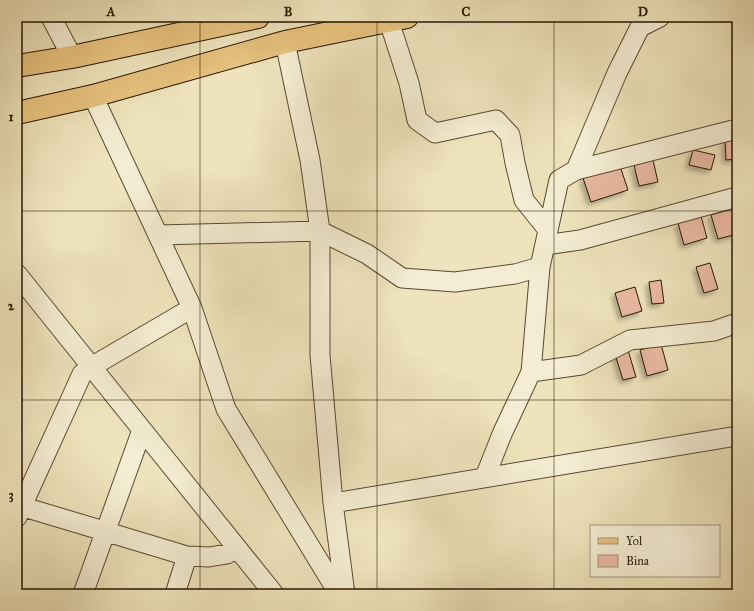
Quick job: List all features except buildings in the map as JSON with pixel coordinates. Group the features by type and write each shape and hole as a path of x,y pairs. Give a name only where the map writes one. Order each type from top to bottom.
{"main road":[{"path":"17,66 72,57 258,17"},
{"path":"17,113 93,96 285,42 398,19"}],"street":[{"path":"51,17 72,57"},
{"path":"576,170 616,73 640,27 660,17"},
{"path":"398,19 408,83 417,120 435,133 496,120 510,135 515,164 524,200 546,238"},
{"path":"285,42 310,160 320,231 320,355 333,502 345,594"},
{"path":"93,96 192,308 226,409 339,594"},
{"path":"485,478 502,434 531,372 540,267 559,180 576,170 737,129"},
{"path":"546,238 580,240 737,197"},
{"path":"158,235 320,231 367,254 402,278 455,282 515,274 540,267"},
{"path":"17,275 274,594"},
{"path":"192,308 91,367 82,374 18,509 187,556 209,557 228,554 235,547"},
{"path":"531,372 582,365 630,340 714,331 737,322"},
{"path":"83,594 142,430"},
{"path":"333,502 737,436"},
{"path":"175,594 187,556"}]}
